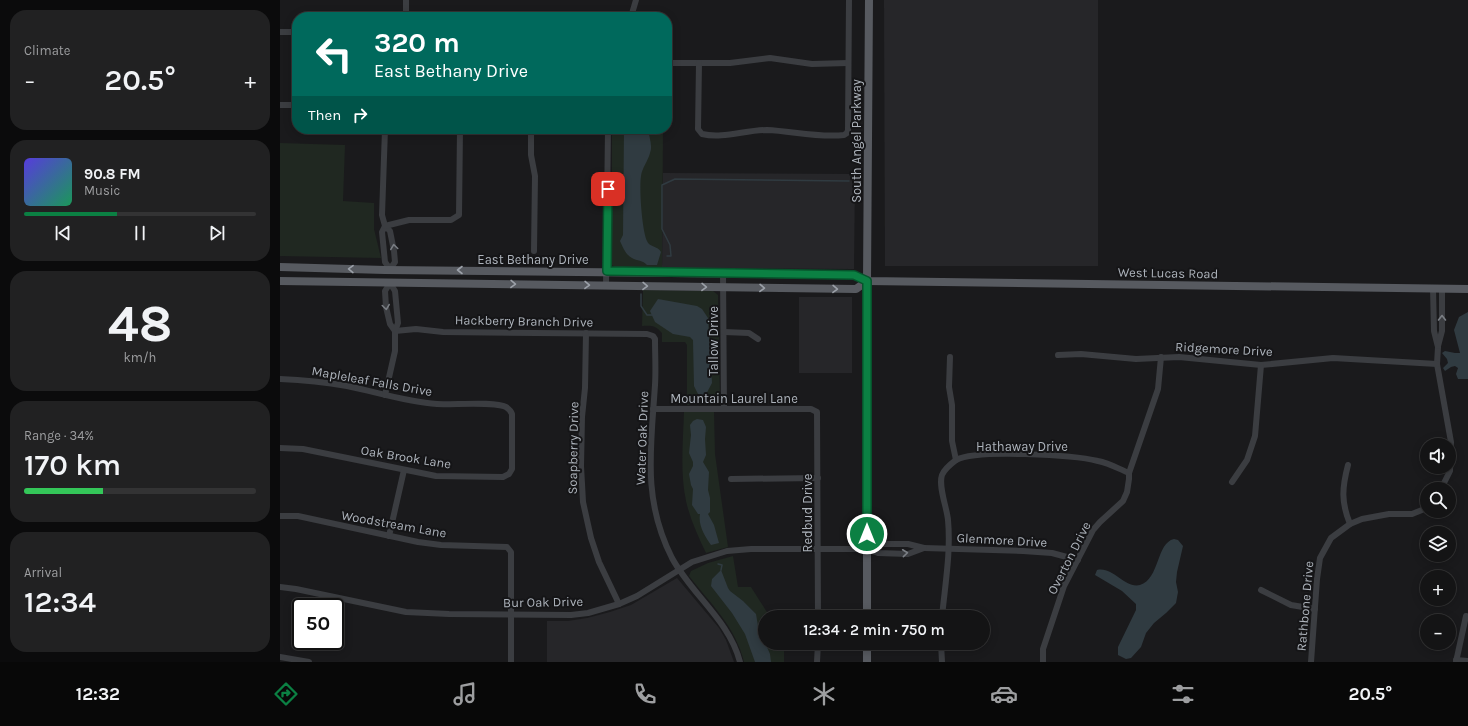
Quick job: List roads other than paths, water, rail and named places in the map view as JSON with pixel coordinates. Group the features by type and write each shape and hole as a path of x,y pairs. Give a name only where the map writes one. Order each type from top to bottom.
{"main road":[{"name":"South Angel Parkway","path":"867,610 869,0"},
{"name":"East Bethany Drive","path":"280,267 854,275 867,281 856,289 280,281"},
{"path":"390,269 390,283"},
{"name":"West Lucas Road","path":"867,281 1468,289"},
{"path":"867,650 867,662"}],"street":[{"path":"406,0 406,12"},
{"path":"632,12 636,0"},
{"path":"699,63 698,129 702,134 723,135 764,130 812,135 842,136 848,130 849,0"},
{"path":"280,32 292,32"},
{"path":"672,63 730,63 770,58 812,64 848,63"},
{"path":"280,105 292,105"},
{"path":"385,134 382,215 385,226 390,231 394,251 395,262 390,269 385,262 382,232 385,226 409,220 451,220 456,218 460,212 460,134"},
{"path":"531,134 531,155 535,176 534,251"},
{"path":"606,286 608,134"},
{"name":"Tallow Drive","path":"723,273 724,409"},
{"path":"385,395 395,351 395,331 398,323 395,291 390,283 385,291 386,307 390,324 395,331"},
{"path":"1433,288 1434,331 1438,347"},
{"path":"1442,289 1442,331 1438,347 1437,364 1451,442 1450,471 1445,482"},
{"name":"Hackberry Branch Drive","path":"395,331 416,329 443,332 647,334 653,336"},
{"path":"724,332 749,333 758,339"},
{"name":"Soapberry Drive","path":"586,333 581,466 583,502 591,538 599,562 619,604"},
{"name":"Water Oak Drive","path":"653,336 655,339 655,383 650,456 652,495 658,523 672,558 717,616 731,638 740,662"},
{"name":"Ridgemore Drive","path":"1058,355 1080,354 1136,359 1179,357 1261,365 1333,358 1437,364"},
{"path":"943,610 949,532 947,510 941,480 942,475 956,460 952,441 952,405 949,375 950,357"},
{"name":"Overton Drive","path":"1043,662 1042,649 1064,586 1093,530 1123,501 1128,487 1129,473 1158,389 1161,357"},
{"path":"1232,482 1247,460 1256,436 1261,365"},
{"name":"Mapleleaf Falls Drive","path":"280,379 310,380 427,403 502,406 508,408"},
{"name":"Oak Brook Lane","path":"280,448 303,448 436,476 506,476 512,469 512,414 508,408"},
{"name":"Mountain Laurel Lane","path":"653,409 811,409 815,411"},
{"name":"Redbud Drive","path":"815,411 818,414 818,610"},
{"name":"Hathaway Drive","path":"956,460 969,456 995,454 1072,457 1099,461 1129,473"},
{"path":"1348,465 1342,491 1345,511 1350,524"},
{"path":"389,536 404,470"},
{"path":"731,479 818,478"},
{"name":"Rathbone Drive","path":"1311,662 1320,558 1331,538 1350,524 1362,519 1389,514 1412,514 1420,511"},
{"name":"Woodstream Lane","path":"280,516 298,516 418,542 442,545 507,547 511,552 511,662"},
{"name":"Glenmore Drive","path":"867,549 878,544 908,544 924,548 1023,551 1052,554 1078,560"},
{"name":"Glenmore Drive","path":"867,549 878,554 908,554 924,548"},
{"name":"Bur Oak Drive","path":"280,588 296,589 406,612 442,614 571,615 588,613 619,604 637,596 680,569 704,558 727,552 751,549 867,549"},
{"path":"1261,590 1291,605 1315,610"},
{"path":"1466,616 1456,661 1468,661"},
{"path":"817,662 818,650"},
{"path":"941,650 942,662"},
{"path":"280,657 308,662"}],"waterway":[{"path":"667,256 671,256 670,245 662,229 662,185 675,179 849,181"},
{"path":"641,294 641,306 647,315 652,315"},
{"path":"701,401 702,395"},
{"path":"718,564 722,565 721,570"}]}
